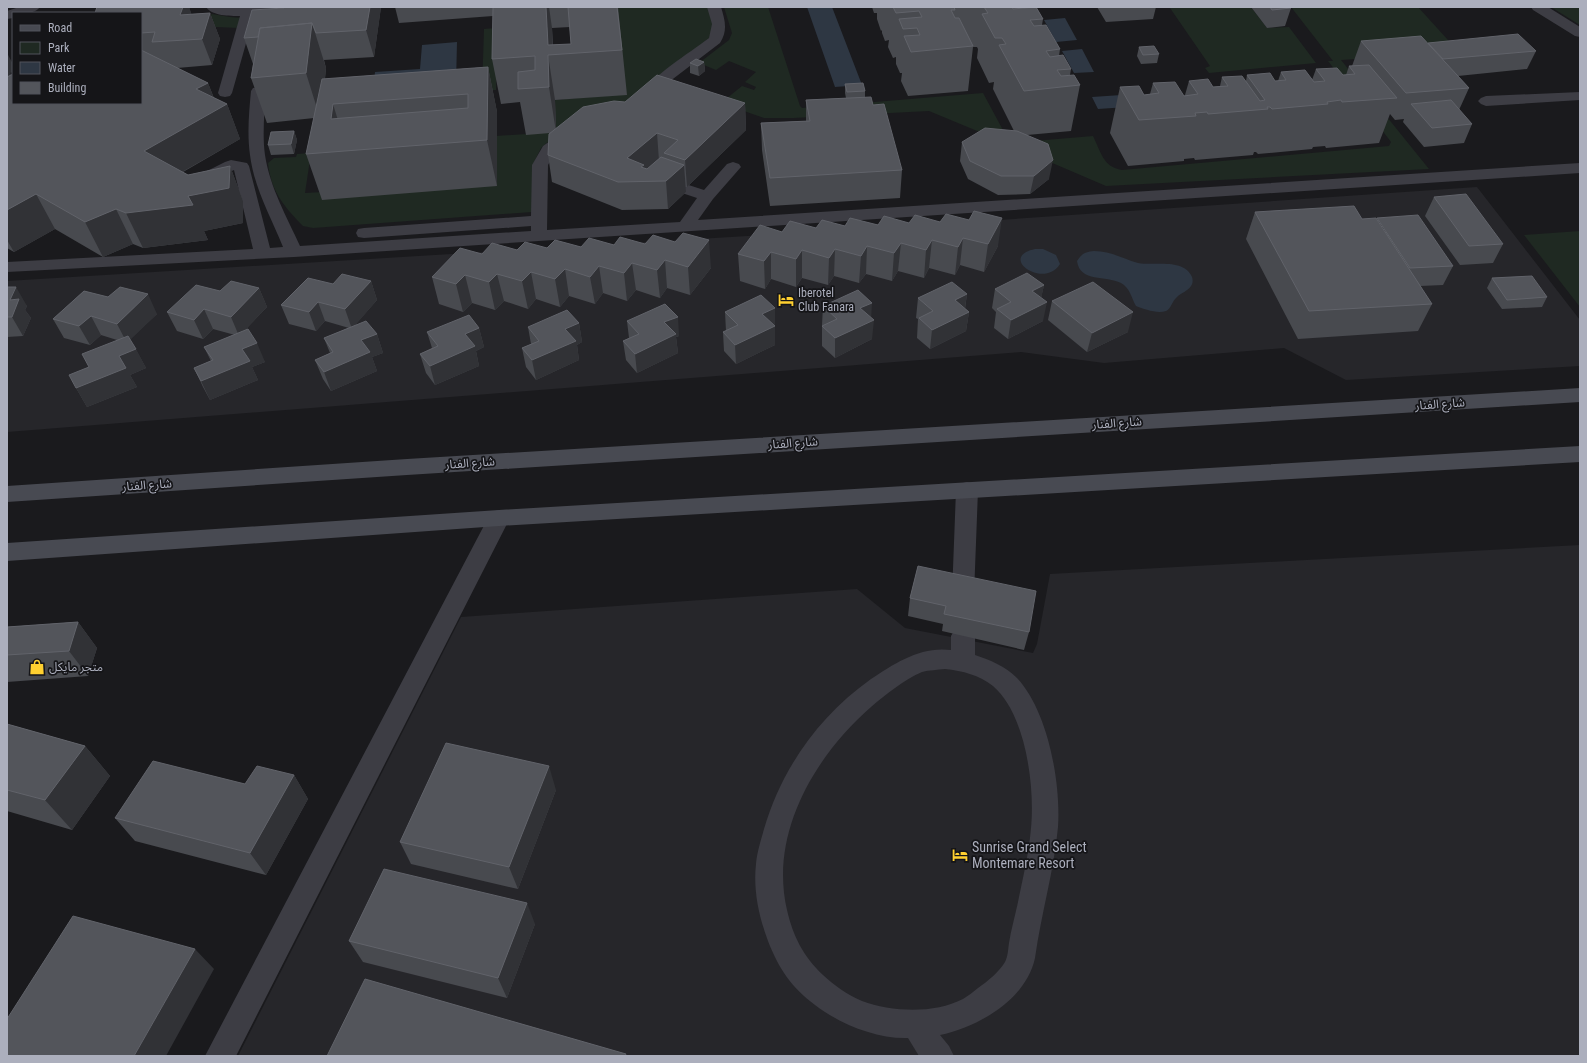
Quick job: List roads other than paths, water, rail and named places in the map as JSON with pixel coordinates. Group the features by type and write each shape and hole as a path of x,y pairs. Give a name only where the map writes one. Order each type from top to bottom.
{"main road":[{"name":"شارع الفنار","path":"7,494 407,467 1580,395"},
{"path":"7,552 500,518 1580,454"}],"street":[{"path":"963,595 967,490"},
{"path":"220,1056 500,518"},
{"path":"916,1025 941,1022 965,1013 987,1001 1006,984 1020,964 1044,826 1045,789 1041,767 1023,706 1009,686 963,648 945,659 928,661 911,666 872,691 848,711 821,742 797,778 780,818 769,863 770,893 777,932 798,970 830,1000 871,1020 916,1025 930,1046 939,1056"}],"lane":[{"path":"17,12 33,7"},
{"path":"213,7 224,11 248,12 271,7"},
{"path":"635,106 660,82 715,40 720,27 714,7"},
{"path":"1538,7 1580,33"},
{"path":"226,92 248,12"},
{"path":"258,91 256,147 258,164 263,181 291,245"},
{"path":"1486,101 1580,96"},
{"path":"539,228 540,165 549,149 565,136 579,129"},
{"path":"187,188 231,165 241,166 261,247"},
{"path":"685,226 707,196 733,167"},
{"path":"7,267 261,247 539,228 685,226 1580,168"},
{"path":"648,176 707,196"}],"water":[{"path":"807,7 832,7 862,85 835,87"},
{"path":"1065,18 1077,40 1056,42 1044,20"},
{"path":"457,42 456,84 373,90 375,72 420,69 422,45"},
{"path":"1082,49 1094,72 1074,73 1062,51"},
{"path":"1136,94 1142,106 1098,109 1092,97"},
{"path":"1035,249 1043,249 1056,255 1060,264 1053,271 1044,274 1035,273 1027,269 1022,264 1021,258 1025,253"},
{"path":"1094,251 1111,254 1138,263 1168,264 1182,267 1188,271 1192,277 1192,284 1175,299 1166,311 1155,312 1136,306 1128,290 1121,283 1088,276 1079,268 1077,261 1081,256 1084,253"}],"place":[{"name":"Iberotel Club Fanara","path":"786,300"},
{"name":"متجر مايكل","path":"37,667"},
{"name":"Sunrise Grand Select Montemare Resort","path":"960,855"}]}
